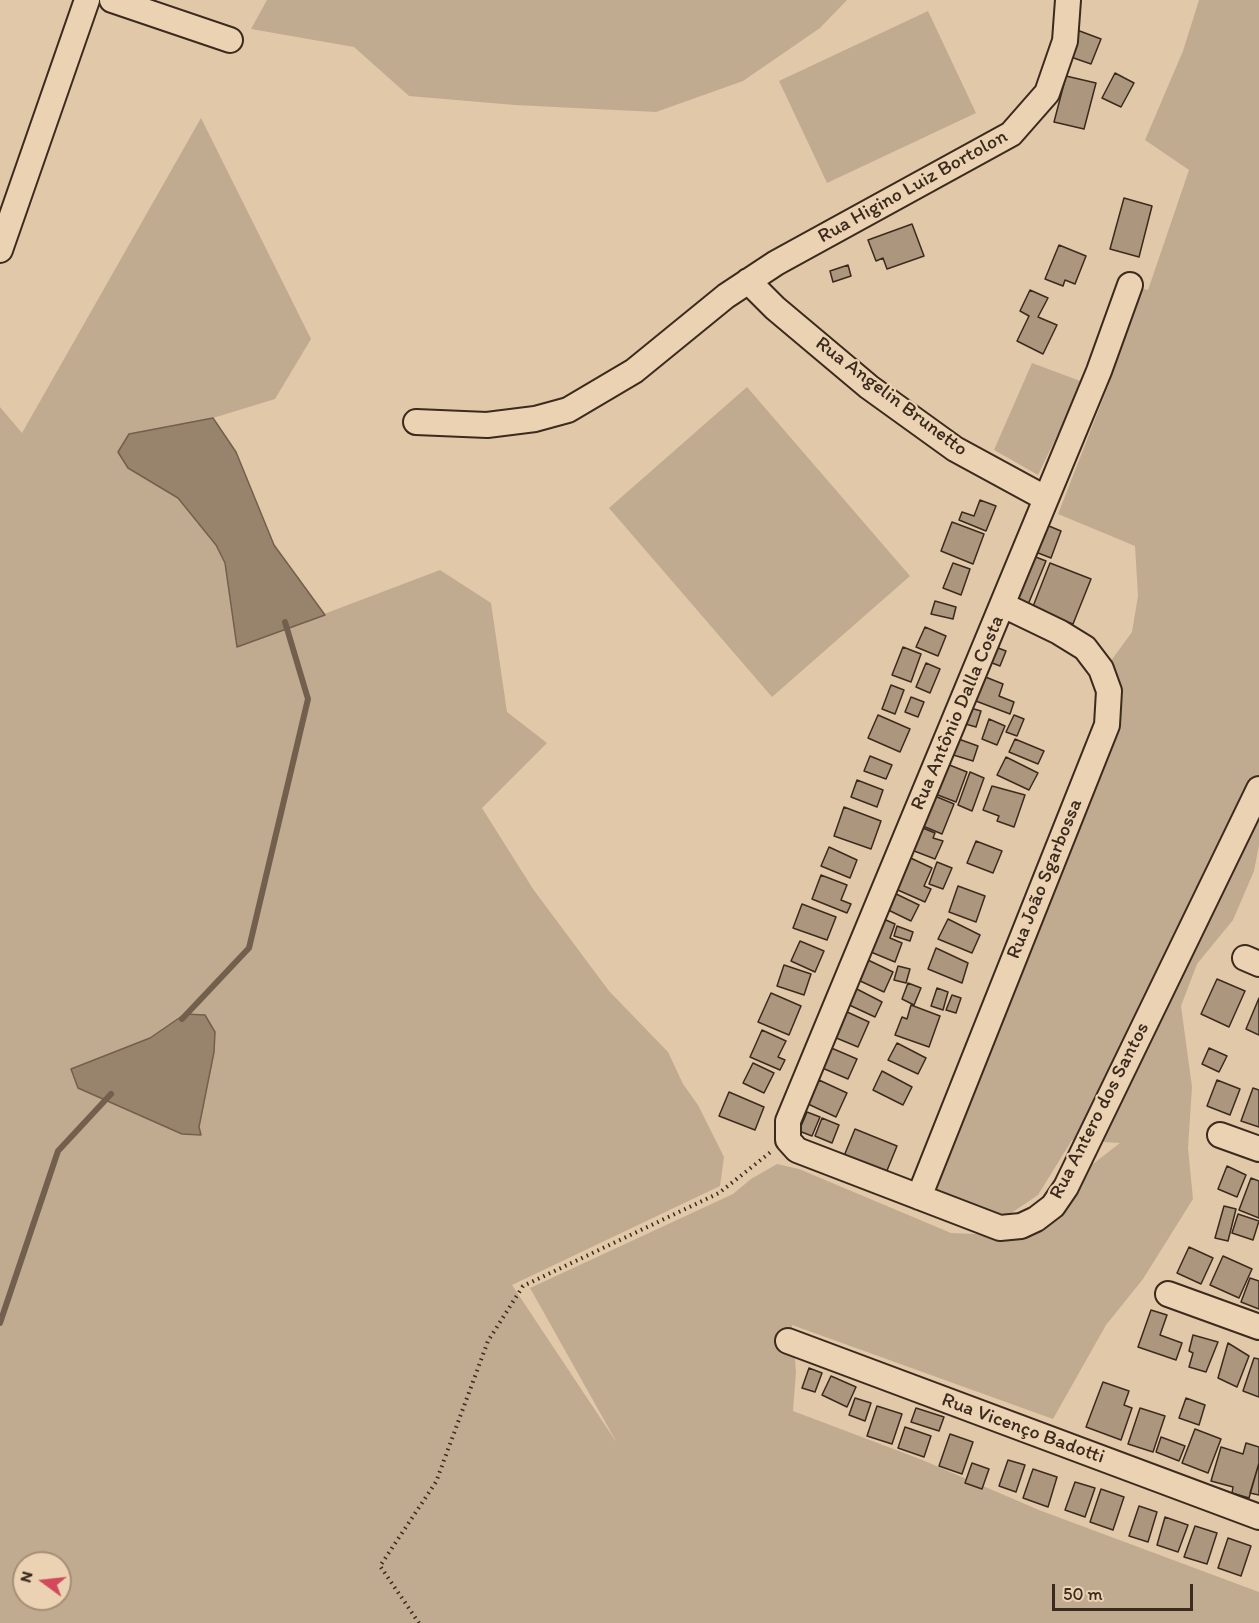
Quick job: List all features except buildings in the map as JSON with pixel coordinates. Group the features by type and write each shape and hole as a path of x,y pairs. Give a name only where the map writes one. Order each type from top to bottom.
{"street":[{"path":"0,249 87,0"},
{"path":"112,0 230,40"},
{"name":"Rua Higino Luiz Bortolon","path":"416,422 487,425 535,419 568,410 634,371 748,281 776,263 1011,134 1047,93 1065,41 1068,0"},
{"name":"Rua Angelin Brunetto","path":"748,281 775,308 869,387 955,449 1045,498"},
{"name":"Rua Antônio Dalla Costa","path":"788,1140 788,1121 1099,372 1130,285"},
{"name":"Rua João Sgarbossa","path":"919,1197 1107,725 1109,691 1101,669 1085,648 1059,632 1003,605"},
{"name":"Rua Antero dos Santos","path":"788,1140 797,1150 1000,1228 1021,1226 1053,1206 1066,1187 1259,789"},
{"path":"1220,1135 1259,1149"},
{"path":"1168,1294 1259,1327"},
{"name":"Rua Vicenço Badotti","path":"788,1341 1259,1517"}],"path":[{"path":"419,1623 380,1566 436,1482 488,1341 524,1286 718,1193 758,1160 788,1140"}],"shaded area":[{"path":"267,0 847,0 820,28 743,81 656,112 515,105 409,96 354,47 251,29"},
{"path":"1199,0 1259,0 1259,845 1254,871 1233,920 1197,964 1181,1006 1192,1087 1188,1148 1193,1199 1143,1279 1106,1325 1053,1419 792,1325 796,1372 793,1411 920,1459 1039,1510 1259,1592 1259,1623 0,1623 0,407 22,433 201,118 311,339 275,399 213,418 129,468 178,498 216,545 225,563 237,647 440,570 491,603 507,712 547,743 482,808 533,889 609,991 668,1052 683,1084 698,1105 724,1157 720,1186 512,1285 617,1443 530,1288 733,1194 751,1179 777,1164 799,1169 951,1233 1001,1235 1120,1143 1072,1140 1038,1195 1001,1220 926,1204 1104,764 1105,669 1132,632 1138,596 1135,546 1058,514 1108,386 1137,287 1148,290 1189,170 1145,140 1183,51"},
{"path":"928,11 976,113 827,183 779,81"},
{"path":"1032,363 1083,382 1038,475 994,450"},
{"path":"747,387 910,576 772,697 609,508"},
{"path":"213,418 236,452 274,545 325,615 237,647 225,563 216,545 178,498 128,468 118,452 129,434"},
{"path":"185,1014 205,1015 215,1032 214,1052 199,1127 201,1135 182,1134 78,1088 71,1069 150,1038"}],"waterway":[{"path":"182,1019 249,948 308,699 285,622"},
{"path":"0,1323 58,1151 111,1094"}]}
